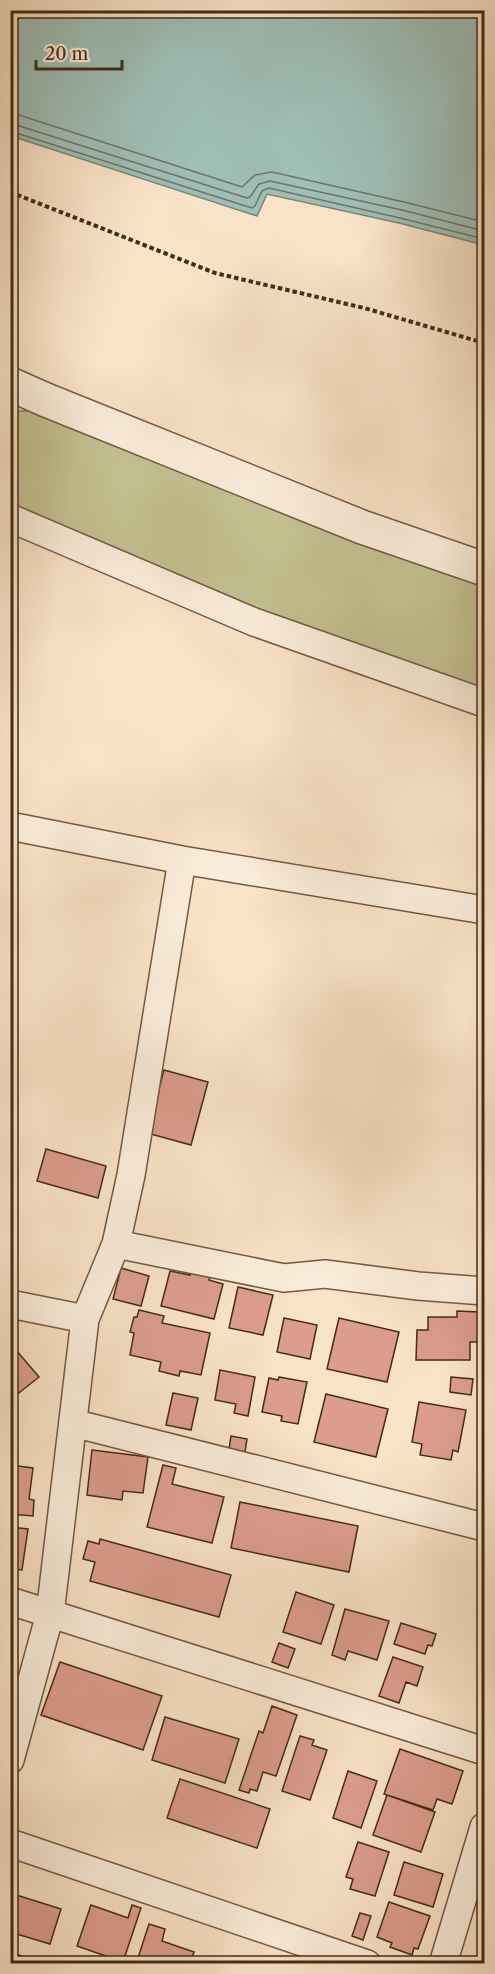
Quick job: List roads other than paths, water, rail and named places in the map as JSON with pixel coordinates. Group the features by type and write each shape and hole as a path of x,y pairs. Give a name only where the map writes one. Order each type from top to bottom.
{"street":[{"path":"10,384 362,527 484,569"},
{"path":"10,402 46,400"},
{"path":"10,518 254,622 484,703"},
{"path":"10,826 182,860 484,910"},
{"path":"10,1760 50,1614 85,1319 116,1245 131,1175 182,860"},
{"path":"116,1245 284,1278 325,1274 418,1286 484,1291"},
{"path":"10,1304 85,1319"},
{"path":"74,1423 484,1527"},
{"path":"10,1601 484,1751"},
{"path":"443,1964 484,1827"},
{"path":"10,1843 367,1964"}],"water":[{"path":"11,10 484,11 484,245 399,223 267,194 257,216 11,136"}]}
